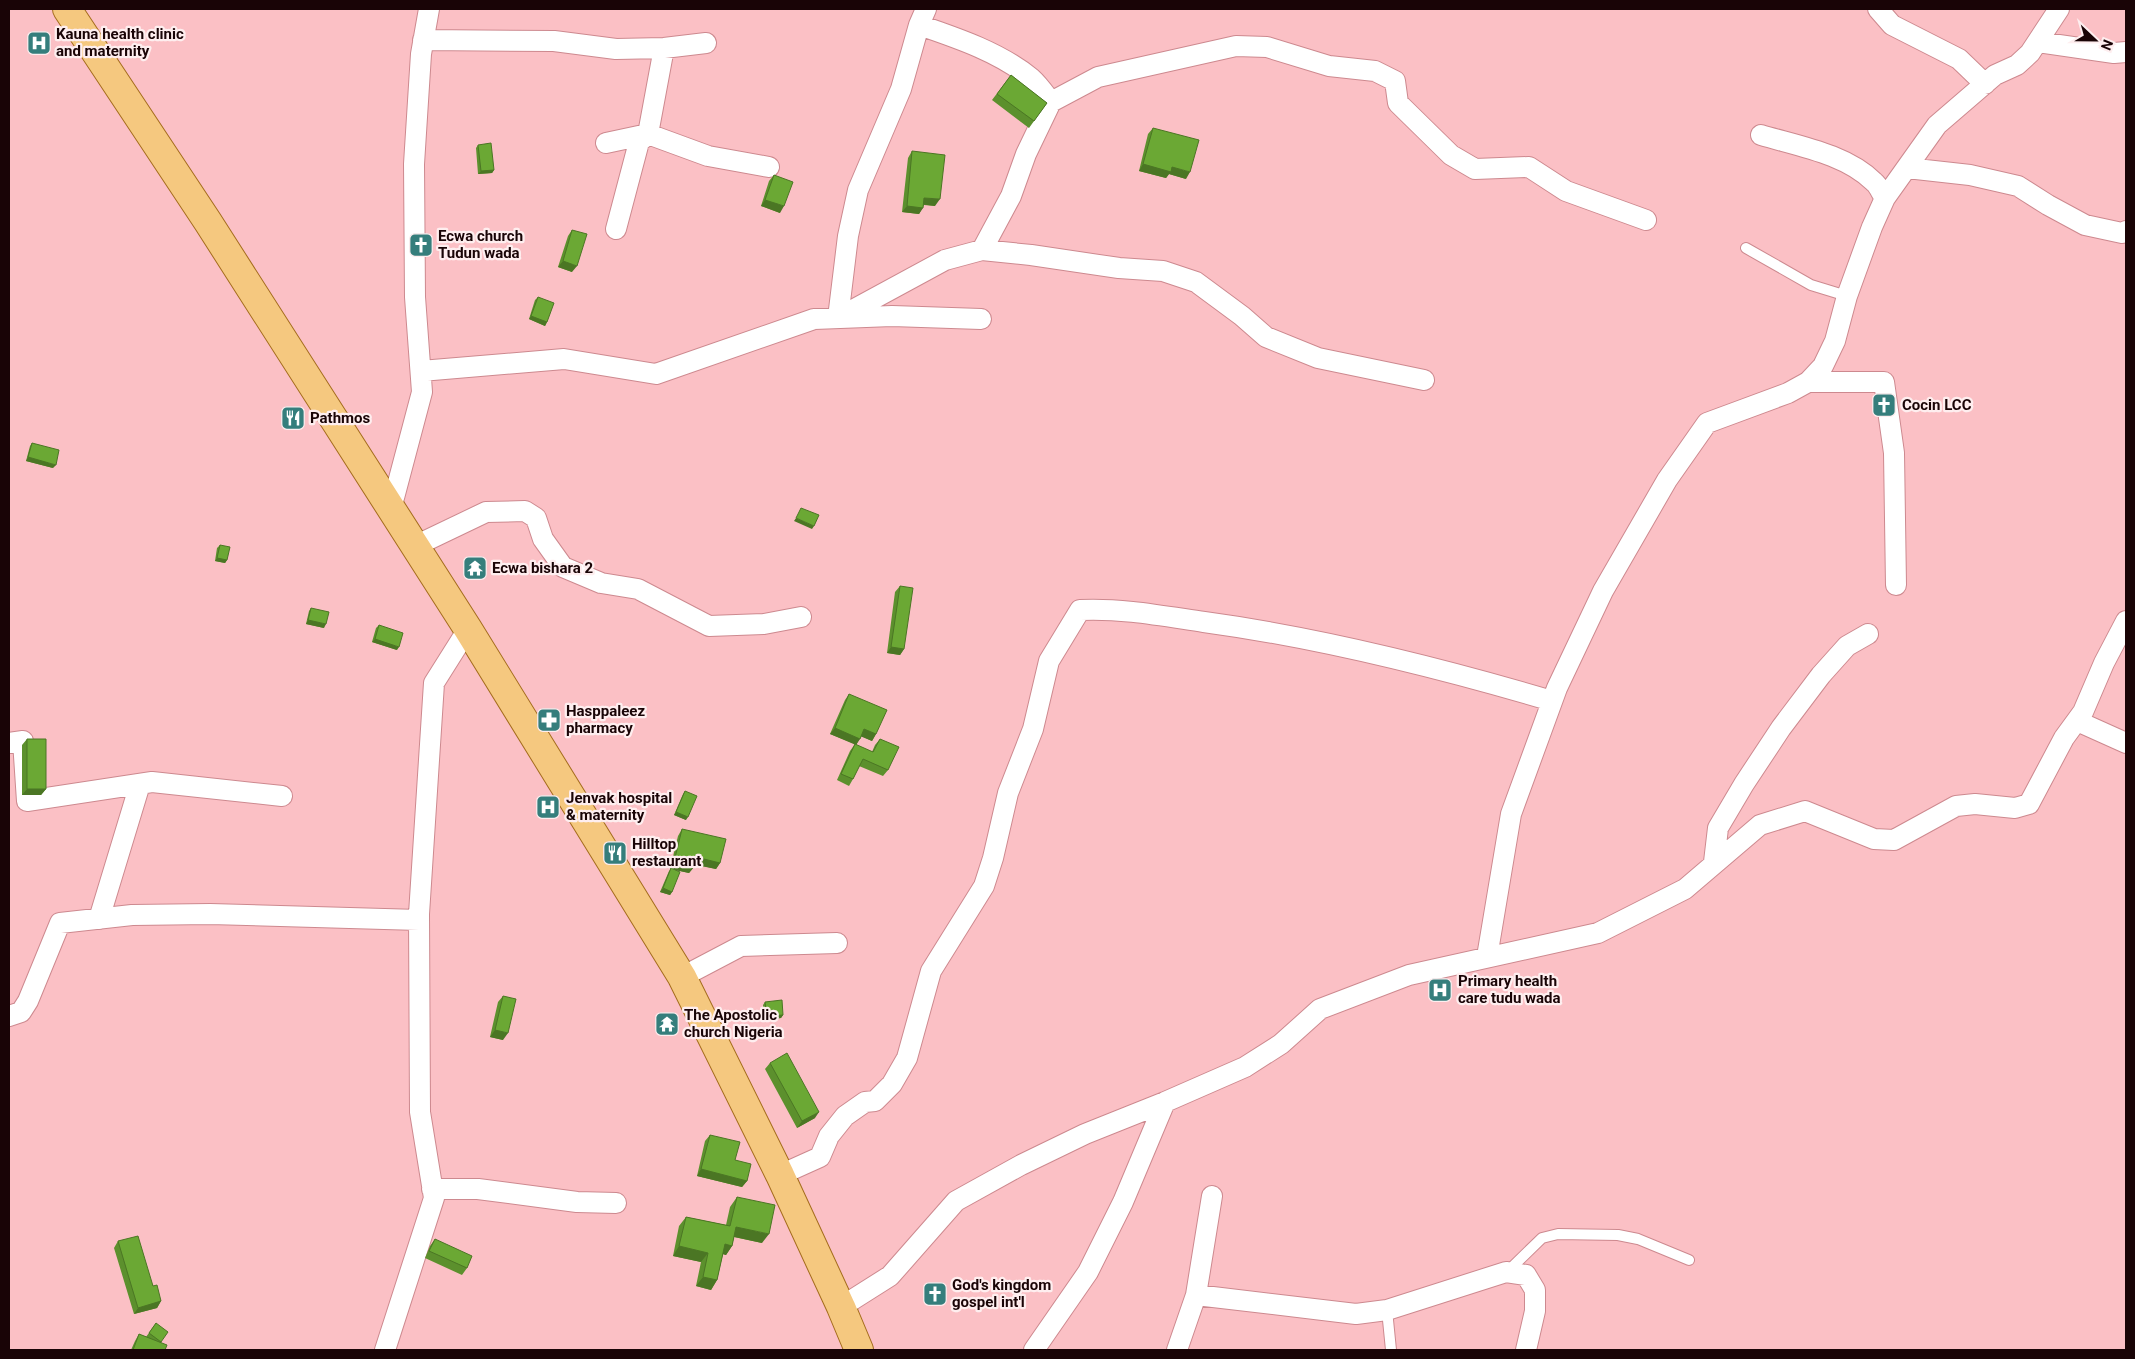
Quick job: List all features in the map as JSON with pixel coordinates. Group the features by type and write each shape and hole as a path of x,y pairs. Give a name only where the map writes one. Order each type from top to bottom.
{"main road":[{"path":"67,9 208,222 468,629 682,978 780,1175 859,1350"}],"street":[{"path":"391,509 422,392 415,297 414,164 420,54 429,9"},
{"path":"1878,9 1892,25 1959,59 1985,84"},
{"path":"1487,957 1511,814 1552,701 1604,591 1667,480 1707,422 1788,393 1808,382 1823,366 1835,341 1847,296 1872,227 1885,198 1937,125 1995,76 2017,65 2030,53 2060,9"},
{"path":"838,318 848,236 858,190 901,89 922,17 960,40 1011,64 1033,80 1052,102"},
{"path":"423,40 554,41 616,49 664,48 706,43"},
{"path":"2038,42 2114,53 2126,52"},
{"path":"982,250 1011,196 1026,154 1052,102 1098,77 1236,46 1267,47 1328,66 1375,72 1395,81 1398,102 1451,155 1476,169 1529,167 1566,191 1646,220"},
{"path":"616,229 639,142 648,134 664,48"},
{"path":"606,143 648,134 708,156 769,167"},
{"path":"1761,135 1836,159 1859,170 1875,183 1885,198"},
{"path":"1907,168 1970,175 2018,186 2085,225 2122,234 2126,231"},
{"path":"838,318 945,260 982,250 1163,271 1196,282 1242,316 1266,337 1318,358 1424,380"},
{"path":"421,371 564,360 656,374 814,319 892,316 980,319"},
{"path":"1808,382 1884,382 1894,453 1896,585"},
{"path":"415,546 486,512 525,511 536,518 543,540 563,567 601,583 638,589 709,626 764,624 801,617"},
{"path":"780,1175 820,1156 829,1136 846,1116 865,1102 876,1101 892,1084 907,1058 931,971 984,886 993,858 1008,793 1033,729 1048,661 1080,610 1112,608 1270,631 1406,660 1552,701"},
{"path":"841,1307 890,1276 956,1201 1021,1165 1085,1134 1245,1067 1281,1044 1320,1009 1408,975 1598,933 1685,889 1714,862 1760,825 1806,812 1874,839 1894,840 1956,806 1975,804 2015,808 2029,804 2064,738 2083,712 2104,663 2126,621"},
{"path":"385,1350 434,1198 420,1112 419,920 434,683 468,629"},
{"path":"1714,862 1718,828 1781,728 1821,676 1848,646 1868,634"},
{"path":"2076,721 2126,743"},
{"path":"9,743 23,741 27,801 152,782 282,796"},
{"path":"99,918 140,784"},
{"path":"9,1016 21,1012 28,1001 60,923 132,915 210,914 419,920"},
{"path":"682,978 741,946 837,943"},
{"path":"1034,1350 1088,1272 1123,1202 1165,1102"},
{"path":"432,1189 478,1189 577,1202 616,1203"},
{"path":"1177,1350 1196,1295 1212,1196"},
{"path":"1196,1295 1356,1314 1387,1310 1506,1272 1526,1275 1534,1290 1535,1311 1526,1350"}],"lane":[{"path":"1746,248 1811,285 1847,296"},
{"path":"1506,1272 1542,1238 1558,1234 1618,1235 1638,1240 1689,1260"},
{"path":"1387,1310 1391,1350"}],"building":[{"path":"1011,75 1047,103 1034,121 997,94"},
{"path":"1153,128 1199,140 1190,172 1172,167 1171,172 1143,164"},
{"path":"491,143 494,170 481,171 478,145"},
{"path":"912,151 945,155 940,199 924,198 923,208 907,206"},
{"path":"774,175 793,182 784,206 765,200"},
{"path":"572,230 587,234 577,266 563,261"},
{"path":"538,297 554,303 547,322 531,316"},
{"path":"32,443 59,450 56,465 28,457"},
{"path":"801,508 819,515 814,526 796,518"},
{"path":"220,545 230,547 227,560 217,558"},
{"path":"900,586 913,588 904,649 891,647"},
{"path":"311,608 329,612 326,624 308,620"},
{"path":"379,625 403,633 399,647 375,639"},
{"path":"849,694 887,710 876,734 864,729 860,739 835,728"},
{"path":"27,739 46,739 46,789 27,789"},
{"path":"880,739 899,747 888,770 863,759 853,779 841,774 855,744 873,752"},
{"path":"685,791 697,796 688,817 676,812"},
{"path":"682,829 726,839 720,863 696,857 694,867 674,862"},
{"path":"671,868 680,872 672,892 663,888"},
{"path":"503,996 516,999 508,1033 495,1030"},
{"path":"782,1000 783,1015 767,1016 765,1002"},
{"path":"787,1053 819,1112 802,1121 770,1063"},
{"path":"710,1135 740,1142 735,1160 751,1164 747,1181 701,1169"},
{"path":"737,1197 775,1205 769,1234 736,1227 732,1246 725,1244 717,1280 703,1277 708,1253 679,1246 686,1217 730,1226"},
{"path":"138,1236 153,1286 157,1285 161,1301 138,1308 118,1241"},
{"path":"435,1239 472,1256 467,1268 429,1251"},
{"path":"156,1323 168,1332 161,1342 149,1333"},
{"path":"139,1334 167,1345 165,1350 133,1350"}],"place":[{"name":"Kauna health clinic and maternity","path":"39,43"},
{"name":"Ecwa church Tudun wada","path":"421,245"},
{"name":"Cocin LCC","path":"1884,405"},
{"name":"Pathmos","path":"293,418"},
{"name":"Ecwa bishara 2","path":"475,568"},
{"name":"Hasppaleez pharmacy","path":"549,720"},
{"name":"Jenvak hospital & maternity","path":"548,807"},
{"name":"Hilltop restaurant","path":"615,853"},
{"name":"Primary health care tudu wada","path":"1440,990"},
{"name":"The Apostolic church Nigeria","path":"667,1024"},
{"name":"God's kingdom gospel int'l","path":"935,1294"}]}
